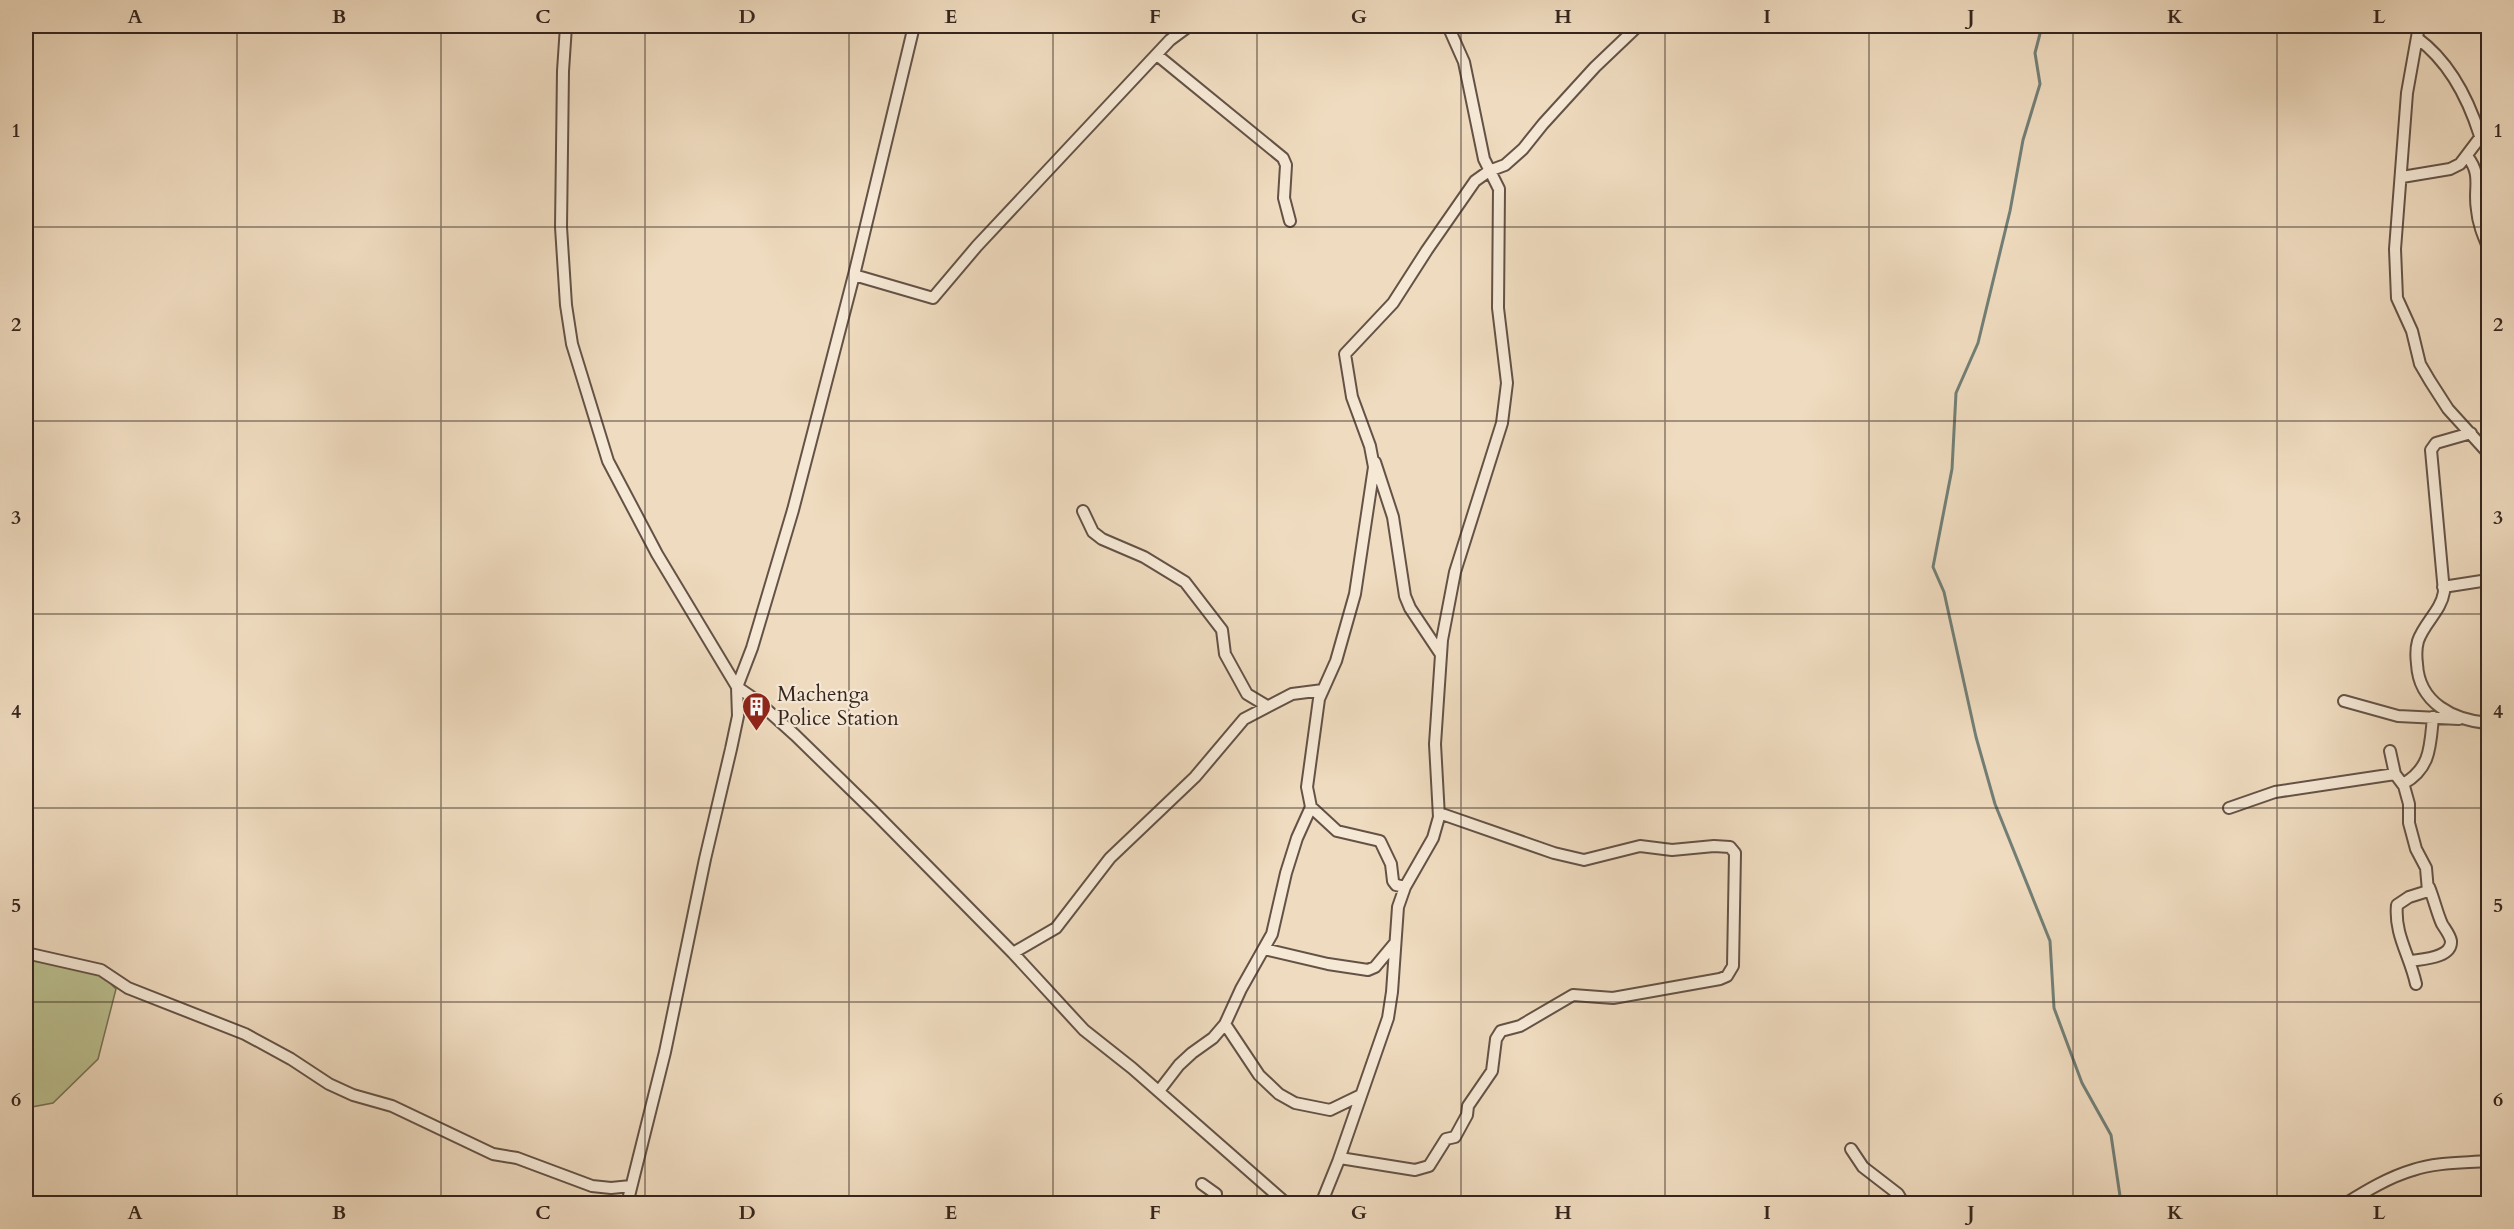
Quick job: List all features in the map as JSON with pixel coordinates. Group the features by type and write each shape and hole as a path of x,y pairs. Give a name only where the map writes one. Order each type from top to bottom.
{"street":[{"path":"567,26 563,71 561,227 566,305 572,344 608,460 657,554 737,687 756,700 803,742 1013,953 1084,1030 1159,1091 1287,1203"},
{"path":"627,1203 665,1052 705,858 731,749 738,716 737,687 752,648 793,510 854,275 914,26"},
{"path":"854,275 933,298 977,246 1157,55 1189,26"},
{"path":"1321,1203 1340,1158 1388,1018 1398,907 1405,887 1433,838 1439,813 1435,744 1439,705 1440,653 1455,572 1502,423 1506,396 1507,383 1498,308 1499,189 1484,159 1464,62 1448,26"},
{"path":"1440,653 1410,608 1405,596 1393,517 1352,397 1346,372 1345,354 1393,303 1475,181 1505,165 1523,149 1600,62 1638,26"},
{"path":"2419,26 2407,93 2395,253 2399,303 2412,331 2420,364 2448,409 2488,453"},
{"path":"2402,177 2450,169 2467,156 2484,131 2452,72 2432,49 2416,38"},
{"path":"1157,55 1283,158 1286,165 1284,198 1290,221"},
{"path":"2467,156 2475,166 2476,210 2488,247"},
{"path":"2477,175 2488,185"},
{"path":"2468,719 2436,705 2428,698 2418,676 2418,642 2427,623 2441,604 2444,592 2432,450 2436,443 2471,433"},
{"path":"1159,1091 1179,1065 1213,1038 1225,1024 1277,921 1286,873 1297,838 1311,807 1307,787 1318,708 1336,660 1355,594 1371,492 1373,456"},
{"path":"1083,512 1093,532 1102,539 1144,557 1185,582 1222,630 1225,654 1247,694 1267,706"},
{"path":"2443,587 2488,580"},
{"path":"1013,953 1056,928 1110,858 1195,777 1244,719 1292,694 1323,690"},
{"path":"2344,701 2398,716 2468,719 2488,723"},
{"path":"2403,784 2414,778 2423,768 2430,747 2433,717"},
{"path":"2390,751 2395,774 2403,784 2409,804 2409,823 2416,849 2426,868 2429,887 2441,922 2451,938 2451,945 2447,951 2411,961"},
{"path":"2229,808 2275,792 2395,774"},
{"path":"1311,807 1337,831 1380,841 1390,864 1395,885 1405,887"},
{"path":"1340,1158 1415,1170 1429,1166 1446,1139 1455,1137 1467,1115 1468,1106 1492,1071 1496,1039 1501,1031 1520,1026 1573,995 1613,998 1651,992 1720,979 1727,976 1733,966 1735,853 1730,847 1714,846 1672,850 1640,846 1584,860 1554,853 1439,813"},
{"path":"2416,984 2411,961 2404,952 2395,920 2397,905 2409,897 2428,891 2429,887"},
{"path":"1264,949 1328,964 1368,970 1378,963 1395,944"},
{"path":"26,953 101,970 128,988 245,1034 345,1092 392,1106 493,1154 517,1158 592,1186 611,1188 631,1186"},
{"path":"1225,1024 1259,1075 1279,1094 1295,1102 1330,1110 1362,1095"},
{"path":"1851,1149 1863,1167 1898,1194 1904,1203"},
{"path":"2345,1203 2386,1180 2412,1170 2441,1164 2488,1161"},
{"path":"1202,1184 1216,1194 1213,1203"}],"green space":[{"path":"26,959 101,974 116,989 98,1059 53,1103 26,1108"}],"waterway":[{"path":"2042,26 2035,53 2040,84 2023,140 2010,211 1978,343 1956,393 1952,469 1933,567 1944,592 1976,737 1995,804 2050,941 2054,1008 2082,1083 2111,1135 2120,1196 2125,1204"}],"place":[{"name":"Machenga Police Station","path":"756,732"}]}
